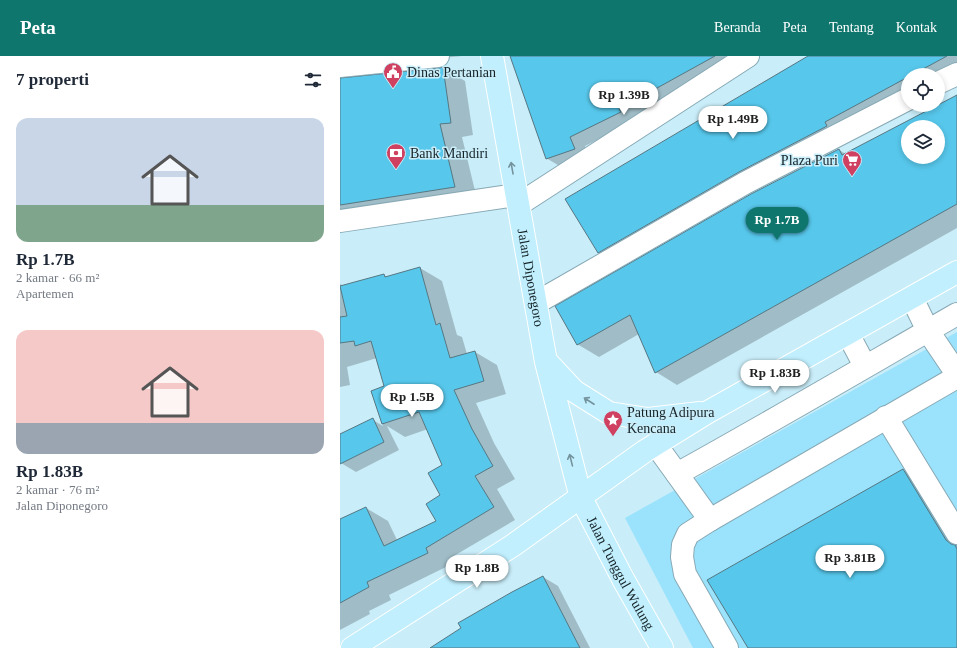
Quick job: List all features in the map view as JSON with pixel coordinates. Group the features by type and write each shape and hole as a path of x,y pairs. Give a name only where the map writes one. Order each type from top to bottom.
{"main road":[{"name":"Jalan Diponegoro","path":"492,56 546,362 581,498"},
{"path":"352,648 512,546 581,498 628,462 656,444 708,412 957,272"},
{"path":"546,362 574,391 609,413 648,419 708,412"},
{"name":"Jalan Tunggul Wulung","path":"581,498 623,579 662,648"}],"street":[{"path":"340,66 438,56"},
{"path":"340,221 517,200 746,57"},
{"path":"945,80 957,74"},
{"path":"536,303 745,183 901,103"},
{"path":"727,648 685,574 682,557 682,545 688,534 710,520 957,376 928,331 912,298"},
{"path":"677,474 715,454 957,314"},
{"path":"848,334 865,366"},
{"path":"886,417 957,533"},
{"path":"656,444 710,520"}],"shaded area":[{"path":"957,332 957,648 693,648 625,518"}],"building":[{"path":"510,56 715,56 619,109 621,112 570,137 575,149 546,159"},
{"path":"808,56 947,56 925,68 901,68 901,81 825,122 827,126 739,172 598,253 565,199"},
{"path":"443,67 451,123 440,124 455,187 340,205 340,78"},
{"path":"957,95 957,204 655,373 630,315 577,345 555,306 751,194 839,149 842,155 901,124 901,164 945,164 945,120 909,120 924,112 945,112 945,101"},
{"path":"420,267 436,325 440,323 450,358 475,351 484,381 454,390 472,429 493,466 475,476 494,507 426,548 428,553 367,582 369,587 340,603 340,519 366,507 384,546 436,521 426,504 440,495 428,473 442,465 419,412 382,424 371,391 384,386 371,341 355,346 354,341 340,343 340,317 347,316 340,286 384,274 385,277"},
{"path":"373,418 384,442 340,464 340,434"},
{"path":"903,469 946,540 955,545 957,549 957,648 748,648 707,580"},
{"path":"543,576 580,648 430,648 461,628 458,623"}],"place":[{"name":"Dinas Pertanian","path":"393,89"},
{"name":"Bank Mandiri","path":"396,170"},
{"name":"Plaza Puri","path":"852,177"},
{"name":"Patung Adipura Kencana","path":"613,437"}]}
